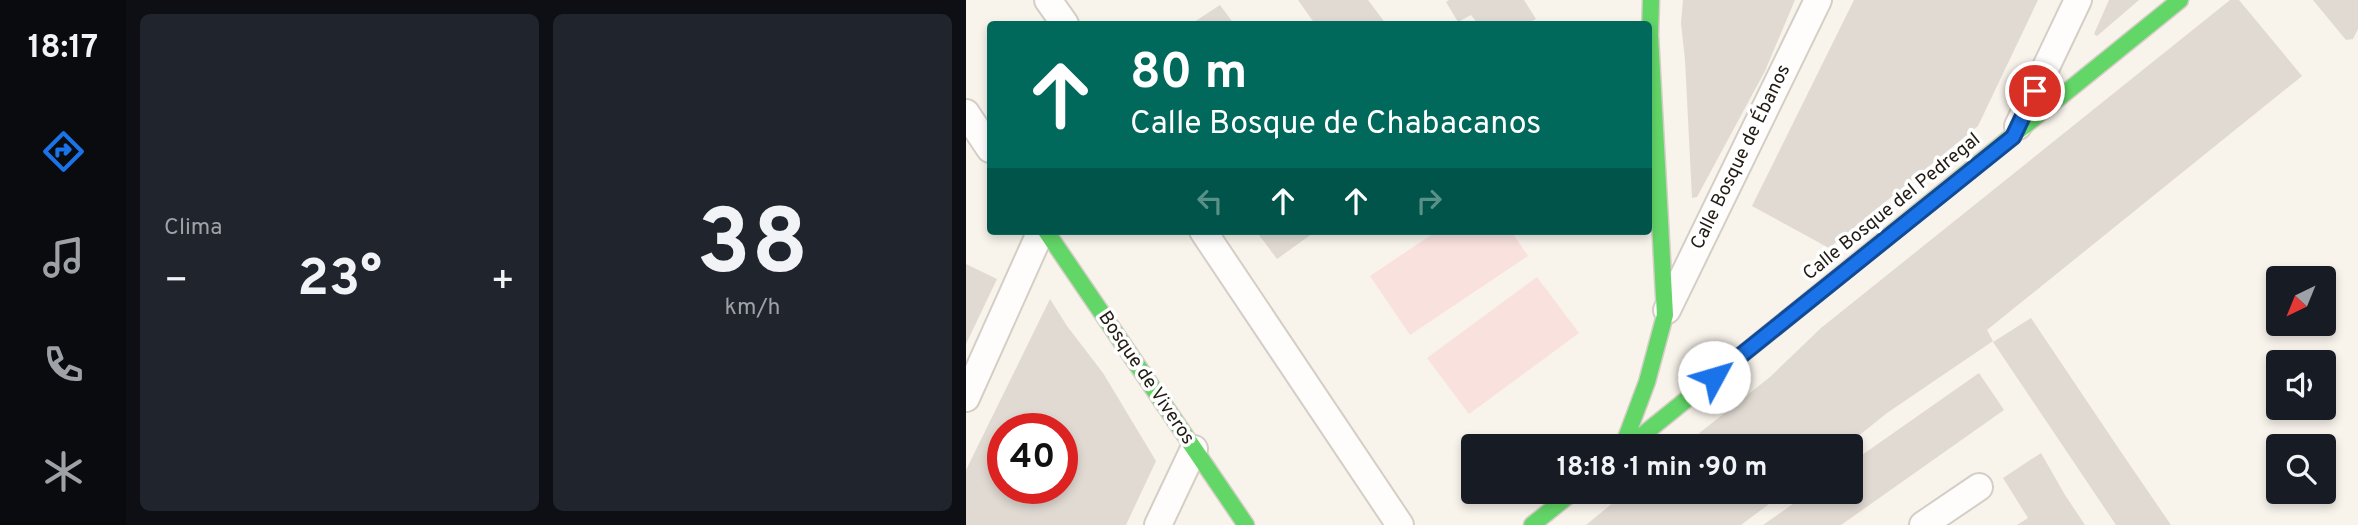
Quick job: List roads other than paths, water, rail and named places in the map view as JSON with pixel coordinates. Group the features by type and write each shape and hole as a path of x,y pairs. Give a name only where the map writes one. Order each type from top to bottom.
{"street":[{"path":"1048,0 1063,21"},
{"path":"1651,0 1651,21"},
{"name":"Calle Bosque de Ébanos","path":"1665,315 1818,0"},
{"path":"2013,137 2078,0"},
{"name":"Calle Bosque del Pedregal","path":"1644,434 2180,0"},
{"path":"1628,434 1647,382 1665,315 1652,67"},
{"path":"966,113 987,144"},
{"path":"966,398 1042,235"},
{"name":"Bosque de Viveros","path":"1047,235 1246,525"},
{"path":"1206,235 1400,525"},
{"path":"1158,525 1194,449"},
{"path":"1923,525 1979,487"},
{"path":"1532,525 1558,504"}]}
